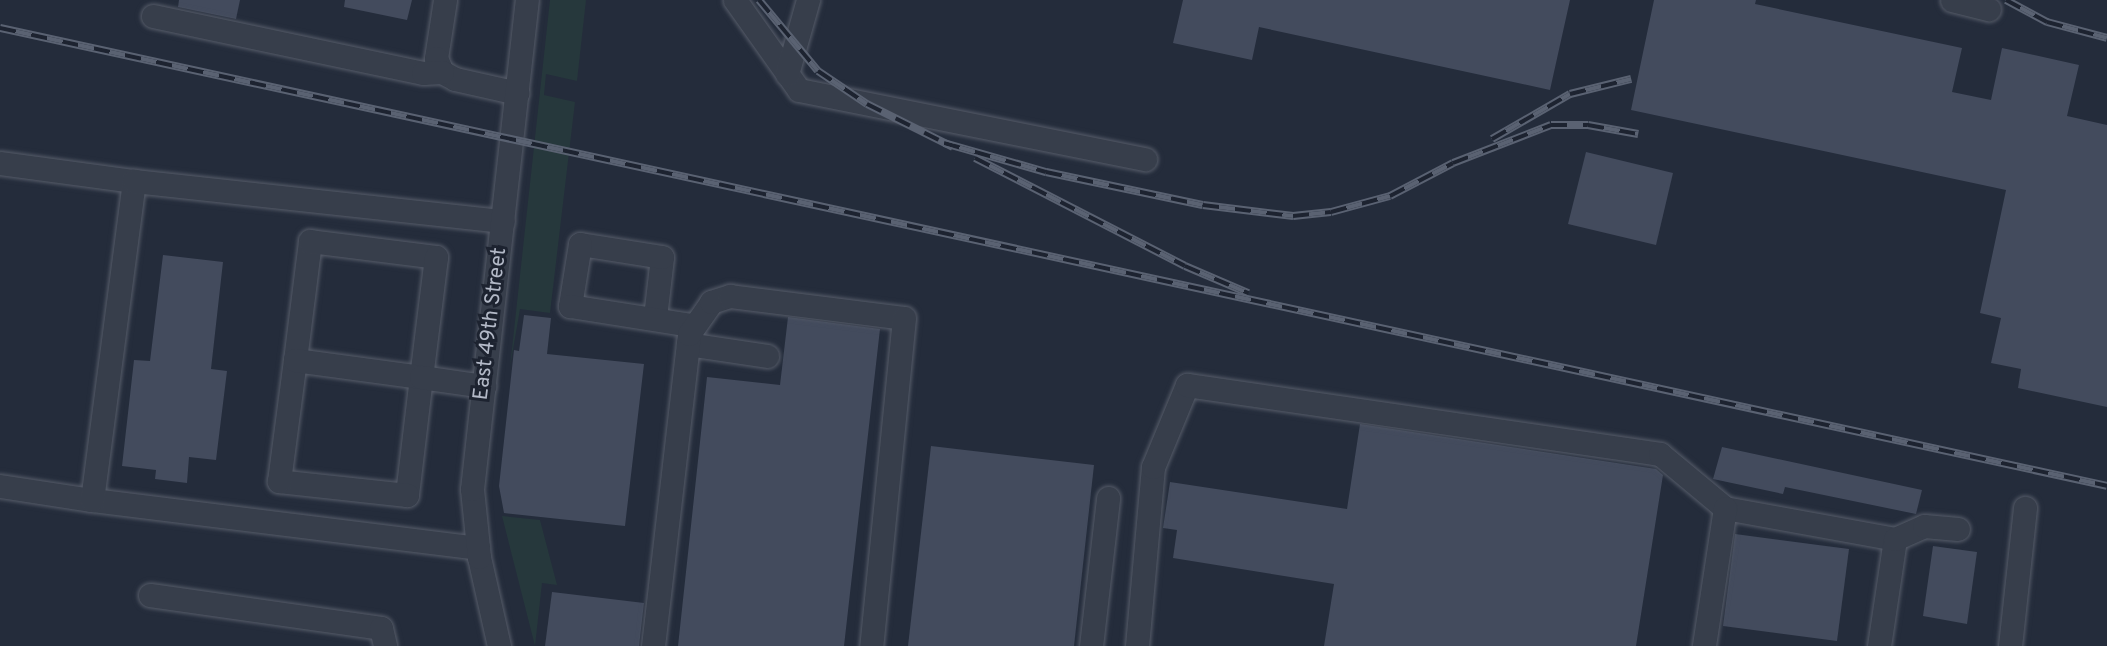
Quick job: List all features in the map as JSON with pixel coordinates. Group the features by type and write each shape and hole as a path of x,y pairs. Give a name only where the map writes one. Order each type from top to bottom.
{"street":[{"path":"442,72 436,58 445,0"},
{"name":"East 49th Street","path":"499,646 478,548 472,489 527,0"},
{"path":"735,0 799,90 1145,159"},
{"path":"787,74 808,0"},
{"path":"1952,0 1989,9"},
{"path":"153,16 423,74 442,72 455,79 517,93"},
{"path":"0,163 134,181 503,221"},
{"path":"92,500 134,181"},
{"path":"310,242 436,257 407,495 279,481 295,359 310,242"},
{"path":"655,317 662,257 580,244 570,306 655,317 690,335 767,356"},
{"path":"653,646 690,335 711,302 730,296 904,318 871,646"},
{"path":"295,359 484,386"},
{"path":"1137,646 1153,467 1187,385 1660,454 1726,508 1895,539 1924,526 1958,529"},
{"path":"0,486 478,548"},
{"path":"1091,646 1108,498"},
{"path":"1704,646 1726,508"},
{"path":"2010,646 2025,508"},
{"path":"1879,646 1895,539"},
{"path":"150,595 381,628 385,646"}],"shaded area":[{"path":"550,0 586,0 577,81 546,74 544,95 575,102 550,313 520,309 510,367"},
{"path":"502,516 540,520 557,585 542,583 535,646"}],"building":[{"path":"179,0 240,0 236,19 178,7"},
{"path":"345,0 412,0 407,20 344,7"},
{"path":"1183,0 1570,0 1550,90 1259,27 1252,60 1173,43"},
{"path":"1654,0 1756,0 1755,4 1962,48 1952,92 1991,100 2002,48 2079,65 2067,116 2107,125 2107,407 2018,388 2021,369 1991,363 2001,318 1980,313 2006,190 1631,110"},
{"path":"1586,152 1673,173 1656,245 1568,224"},
{"path":"163,255 223,262 211,369 227,371 216,460 189,457 187,483 155,479 156,470 122,466 134,360 150,361"},
{"path":"524,315 551,318 547,354 644,364 625,526 504,513 499,486 514,350 519,351"},
{"path":"788,317 880,329 844,646 678,646 707,377 780,385"},
{"path":"1360,424 1656,469 1663,475 1636,646 1324,646 1334,584 1173,558 1177,530 1163,528 1170,482 1347,509"},
{"path":"931,446 1094,465 1074,646 908,646"},
{"path":"1722,447 1922,490 1916,514 1785,487 1783,494 1713,479"},
{"path":"1735,534 1849,549 1837,641 1723,626"},
{"path":"1933,546 1977,552 1967,624 1923,616"},
{"path":"552,592 644,603 639,646 545,646"}],"railway":[{"path":"759,0 818,71 867,104 953,147"},
{"path":"2006,0 2047,22 2107,38"},
{"path":"0,28 2107,486"},
{"path":"1492,139 1570,94 1631,79"},
{"path":"944,143 1046,172 1203,205 1293,216 1331,212 1390,196 1453,163 1551,125 1588,125 1638,134"},
{"path":"975,158 1185,266 1248,293"}]}
